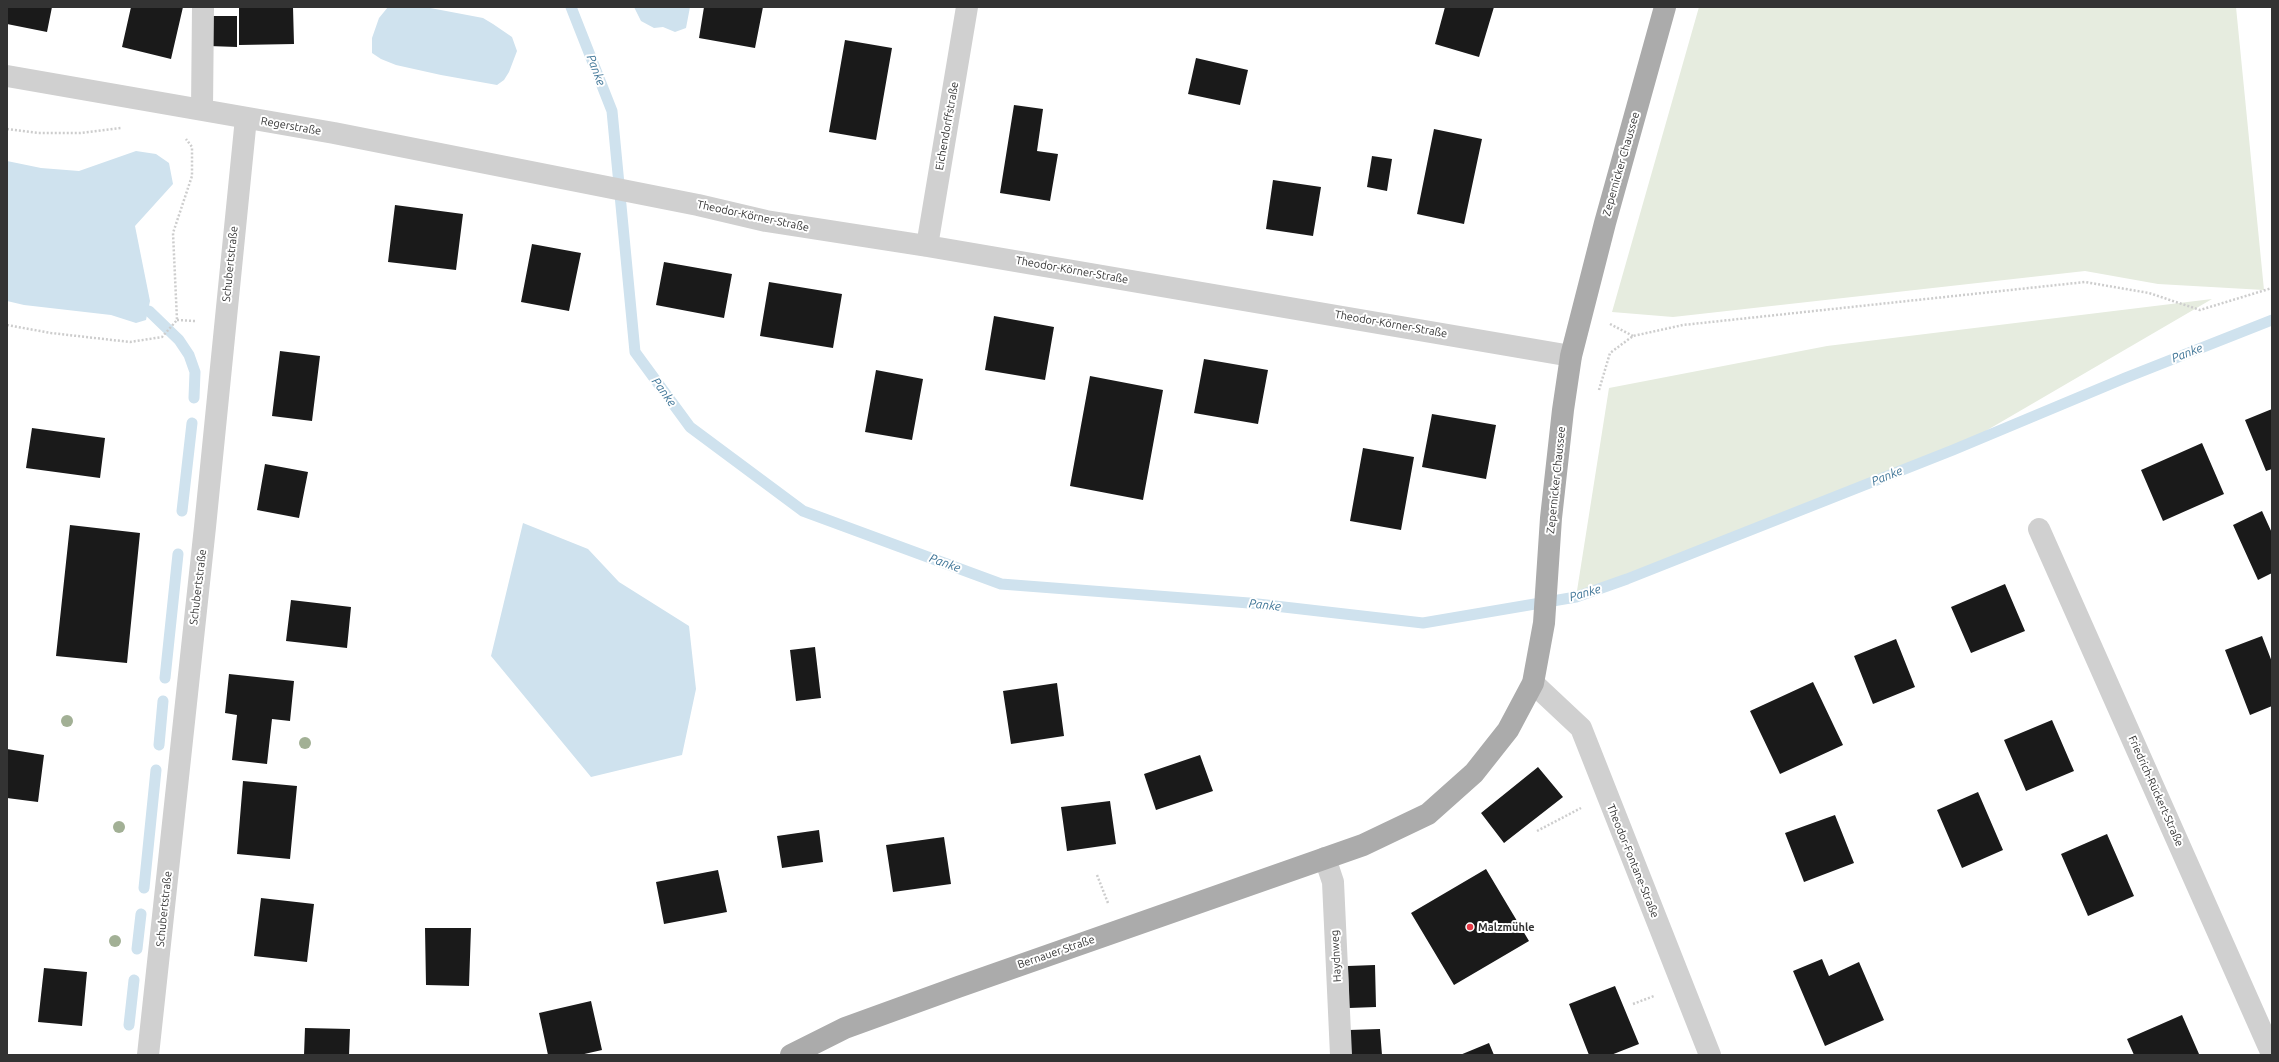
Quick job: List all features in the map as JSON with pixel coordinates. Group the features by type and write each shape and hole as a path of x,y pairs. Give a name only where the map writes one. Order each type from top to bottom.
{"main road":[{"name":"Zepernicker Chaussee","path":"1324,858 1363,845 1428,814 1474,773 1508,730 1533,683 1544,623 1551,518 1571,356 1605,223 1665,7"},
{"name":"Bernauer Straße","path":"791,1055 845,1028 964,984 1324,858"}],"street":[{"path":"202,109 203,7"},
{"name":"Eichendorffstraße","path":"927,246 967,7"},
{"name":"Regerstraße","path":"7,76 334,133 574,181"},
{"name":"Schubertstraße","path":"148,1055 206,520 246,118"},
{"name":"Theodor-Körner-Straße","path":"574,181 653,196 766,221 927,246 1571,356"},
{"name":"Friedrich-Rückert-Straße","path":"2039,529 2272,1054"},
{"name":"Theodor-Fontane-Straße","path":"1533,683 1581,728 1710,1055"},
{"name":"Haydnweg","path":"1324,858 1333,882 1341,1055"}],"path":[{"path":"7,128 38,134 80,133 124,128"},
{"path":"7,325 51,333 130,342 162,337 177,320 174,233 192,176 192,147 185,138"},
{"path":"1607,364 1610,353 1633,336 1683,325 2086,282 2149,293 2200,310 2272,288"},
{"path":"1537,831 1607,796"},
{"path":"1097,876 1109,905"}],"shaded area":[{"path":"1699,7 2236,7 2264,290 2158,284 2085,271 1673,317 1612,312"},
{"path":"2212,299 1953,450 1576,597 1609,388 1827,346"}],"water":[{"path":"388,7 425,7 483,18 512,37 517,51 509,72 504,80 497,85 396,65 381,59 372,53 372,38 379,18"},
{"path":"634,7 690,7 686,28 675,32 663,27 654,28 641,21"},
{"path":"136,151 156,154 169,163 173,184 135,226 150,301 146,320 136,323 111,315 24,305 7,301 7,161 41,168 79,171"},
{"path":"523,523 588,549 619,582 689,626 696,689 682,755 591,777 491,656"}],"building":[{"path":"7,7 52,7 47,32 7,24"},
{"path":"131,7 183,7 171,59 122,47"},
{"path":"239,7 293,7 294,44 239,45"},
{"path":"704,7 763,7 755,48 699,38"},
{"path":"1445,7 1494,7 1479,57 1435,44"},
{"path":"210,16 237,16 237,47 209,46"},
{"path":"845,40 892,48 876,140 829,132"},
{"path":"1196,58 1248,70 1240,105 1188,94"},
{"path":"1014,105 1043,109 1037,151 1058,154 1050,201 1000,193"},
{"path":"1434,129 1482,139 1464,224 1417,214"},
{"path":"1372,156 1392,159 1387,191 1367,187"},
{"path":"1273,180 1321,187 1313,236 1266,229"},
{"path":"395,205 463,214 456,270 388,262"},
{"path":"532,244 581,253 569,311 521,302"},
{"path":"664,262 732,274 724,318 656,305"},
{"path":"769,282 842,294 833,348 760,336"},
{"path":"994,316 1054,327 1045,380 985,370"},
{"path":"280,351 320,356 312,421 272,416"},
{"path":"1204,359 1268,370 1258,424 1194,413"},
{"path":"876,370 923,379 912,440 865,432"},
{"path":"1090,376 1163,390 1143,500 1070,486"},
{"path":"2272,409 2272,469 2266,471 2245,420"},
{"path":"1432,414 1496,425 1486,479 1422,467"},
{"path":"32,428 105,438 100,478 26,468"},
{"path":"2202,443 2224,494 2163,521 2141,470"},
{"path":"1363,448 1414,457 1401,530 1350,521"},
{"path":"265,464 308,472 299,518 257,510"},
{"path":"2262,511 2272,533 2272,573 2258,580 2233,525"},
{"path":"70,525 140,533 127,663 56,656"},
{"path":"2005,584 2025,631 1971,653 1951,607"},
{"path":"291,600 351,607 347,648 286,641"},
{"path":"2262,636 2272,662 2272,706 2250,715 2225,650"},
{"path":"1896,639 1915,687 1873,704 1854,656"},
{"path":"815,647 821,698 796,701 790,650"},
{"path":"229,674 294,681 290,721 272,719 267,764 232,760 237,715 225,713"},
{"path":"1813,682 1843,745 1780,774 1750,711"},
{"path":"1057,683 1064,736 1011,744 1003,691"},
{"path":"2052,720 2074,771 2026,791 2004,740"},
{"path":"7,749 44,755 38,802 7,798"},
{"path":"1200,755 1213,791 1156,810 1144,774"},
{"path":"1538,767 1563,797 1504,843 1481,813"},
{"path":"243,781 297,786 290,859 237,854"},
{"path":"1978,792 2003,850 1962,868 1937,810"},
{"path":"1110,801 1116,844 1067,851 1061,807"},
{"path":"1835,815 1854,863 1804,882 1785,833"},
{"path":"819,830 823,862 782,868 777,836"},
{"path":"2107,834 2134,896 2088,916 2061,854"},
{"path":"944,837 951,884 893,892 886,845"},
{"name":"Malzmühle","path":"1486,869 1529,941 1454,985 1411,913"},
{"path":"718,870 727,912 664,924 656,882"},
{"path":"261,898 314,904 307,962 254,956"},
{"path":"425,928 471,928 469,986 426,985"},
{"path":"1822,959 1829,976 1859,962 1884,1020 1825,1046 1793,971"},
{"path":"1375,965 1376,1007 1349,1008 1348,966"},
{"path":"44,968 87,972 82,1026 38,1022"},
{"path":"1615,986 1639,1044 1611,1055 1589,1055 1569,1004"},
{"path":"591,1001 602,1050 580,1055 548,1055 539,1013"},
{"path":"2182,1015 2199,1054 2134,1055 2127,1039"},
{"path":"305,1028 350,1029 349,1055 304,1055"},
{"path":"1380,1029 1382,1055 1350,1055 1349,1030"},
{"path":"1489,1043 1494,1055 1460,1055"}],"waterway":[{"name":"Panke","path":"571,7 612,111 635,352 690,427 803,511 1001,584 1249,603 1423,623 1576,597 1627,579 1953,450 2125,378 2272,320"},
{"path":"149,311 179,340 189,355 195,372 194,398"},
{"path":"182,511 192,423"},
{"path":"165,678 178,554"},
{"path":"159,745 163,701"},
{"path":"144,888 156,770"},
{"path":"137,949 141,914"},
{"path":"129,1025 134,980"}],"place":[{"name":"Malzmühle","path":"1470,927"}]}
